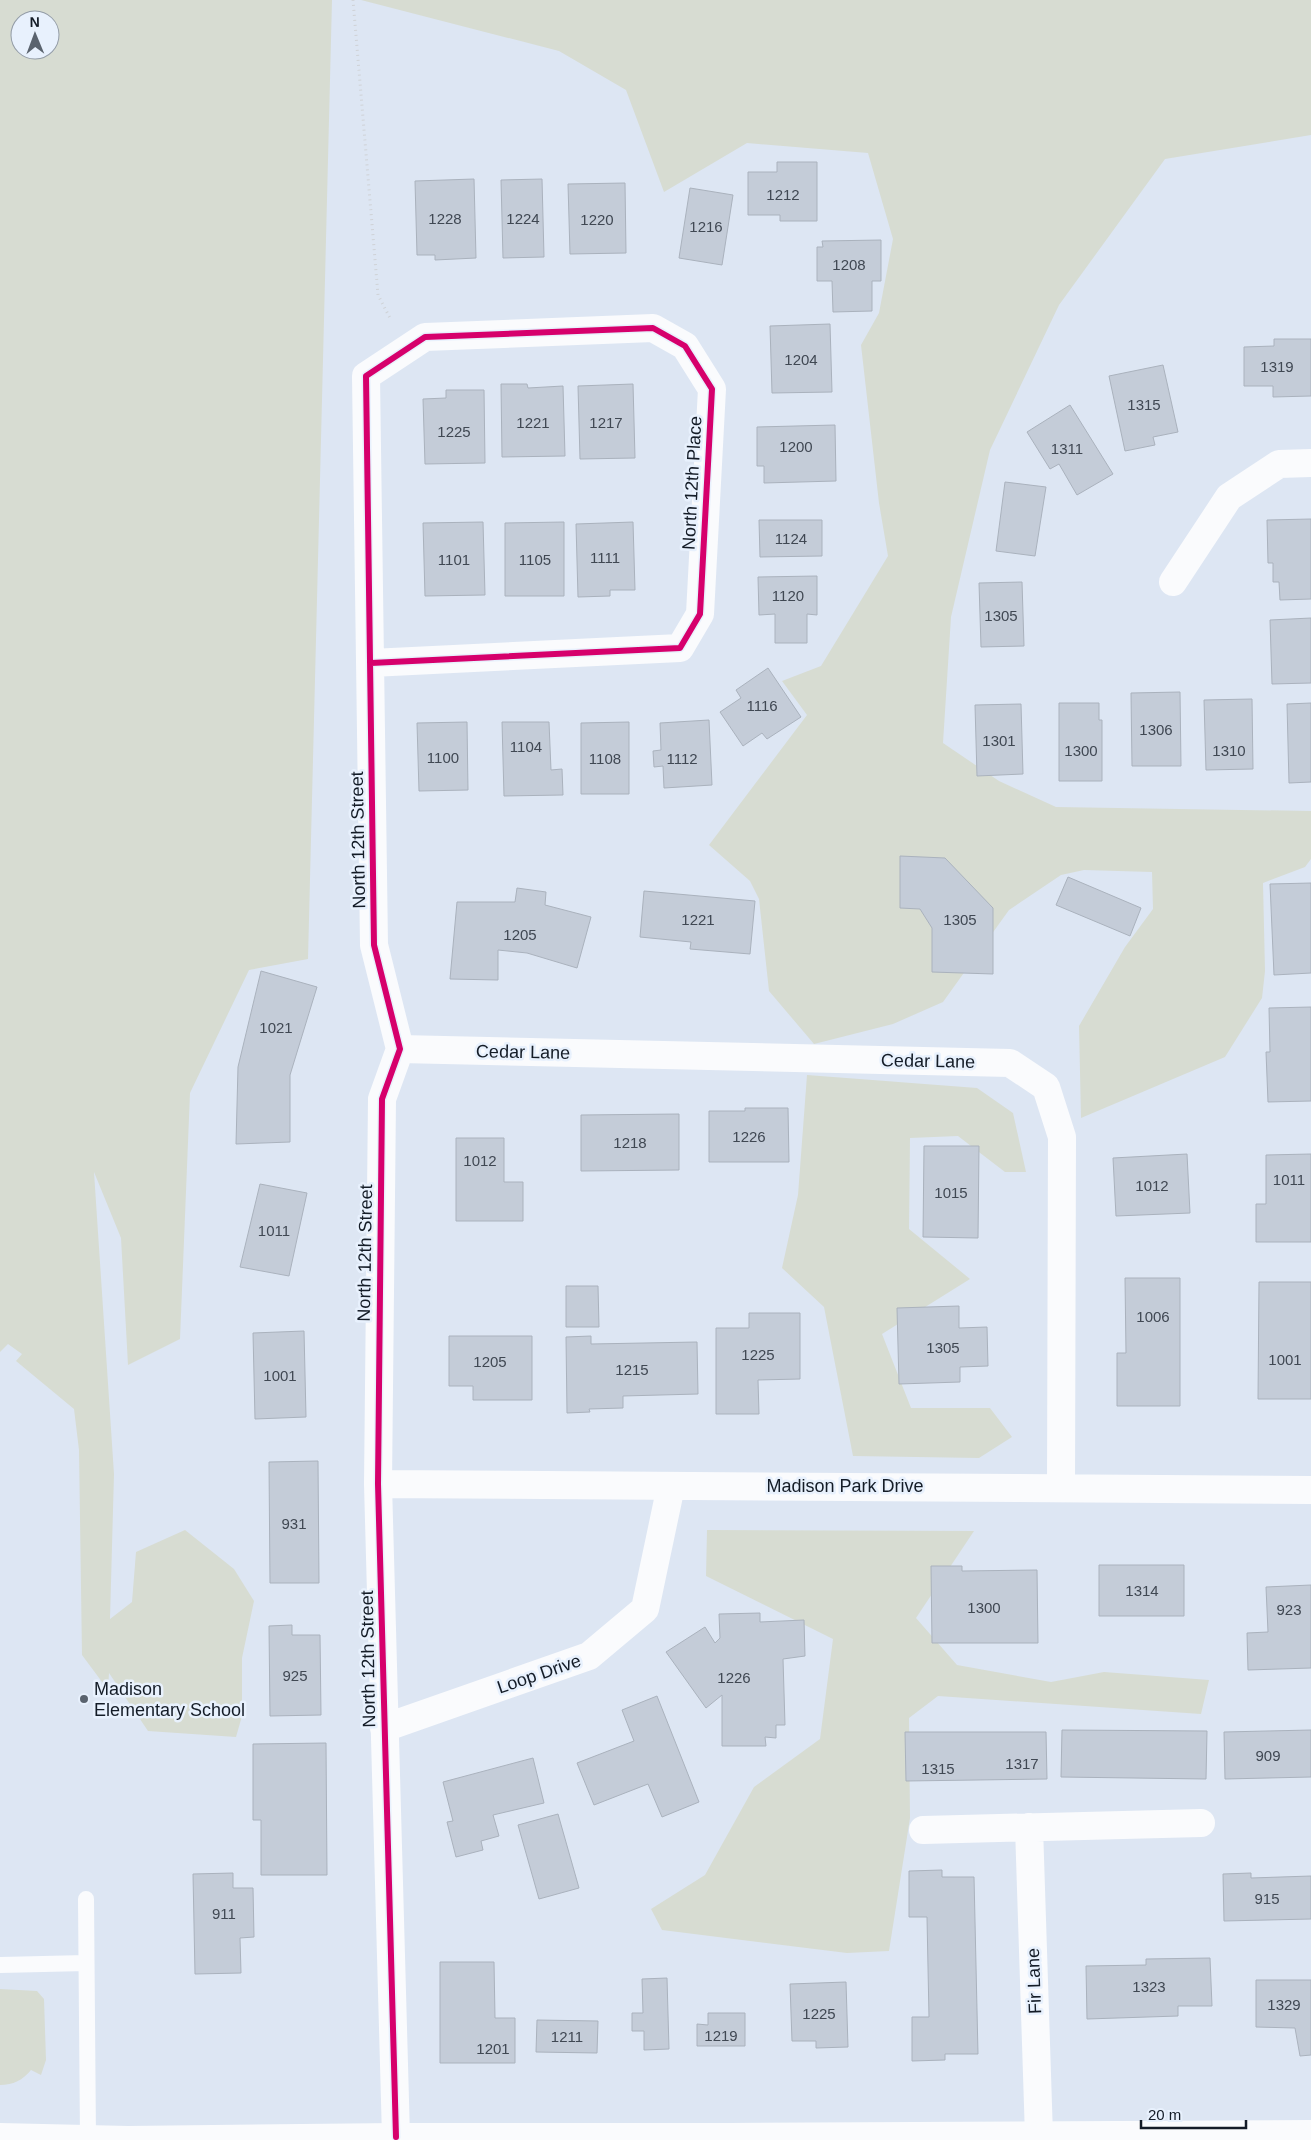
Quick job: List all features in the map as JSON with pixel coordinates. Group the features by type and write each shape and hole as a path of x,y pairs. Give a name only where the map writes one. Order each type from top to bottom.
{"street":[{"name":"North 12th Place","path":"366,376 425,337 652,328 685,346 712,388 700,614 680,648 371,662"},
{"name":"North 12th Street","path":"366,376 374,945 400,1049 382,1099 378,1484 396,2137"},
{"path":"1174,582 1229,497 1279,464 1311,463"},
{"name":"Cedar Lane","path":"400,1049 1010,1062 1046,1087 1062,1137 1061,1487"},
{"name":"Madison Park Drive","path":"378,1484 1311,1490"},
{"name":"Loop Drive","path":"384,1728 589,1656 638,1615 645,1609 671,1486"},
{"path":"923,1830 1201,1823"},
{"name":"Fir Lane","path":"1029,1827 1039,2136"},
{"path":"0,2137 88,2139 396,2137 730,2139 1311,2134"}],"lane":[{"path":"86,1899 88,2139"},
{"path":"0,1965 86,1963"}],"path":[{"path":"353,0 378,295 406,350"}],"shaded area":[{"path":"0,0 332,0 308,959 249,970 190,1093 180,1339 128,1365 121,1238 94,1172 114,1474 110,1619 132,1602 136,1552 185,1530 234,1569 254,1601 242,1658 242,1716 236,1737 148,1731 109,1673 108,1690 82,1655 79,1450 74,1409 16,1361 22,1354 8,1344 0,1352"},
{"path":"361,0 1311,0 1311,135 1165,159 1059,305 990,450 951,617 943,743 999,781 1056,807 1311,811 1311,859 1305,867 1263,883 1265,971 1262,998 1225,1057 1081,1118 1079,1026 1125,947 1153,909 1152,872 1084,870 1061,875 1009,910 943,1002 893,1024 814,1044 769,991 759,899 750,881 709,845 807,715 782,681 821,666 888,556 879,503 861,345 879,313 893,239 868,153 747,143 664,192 626,90 559,51"},
{"path":"807,1075 977,1088 1013,1113 1026,1172 1005,1172 958,1136 910,1138 909,1229 970,1279 882,1334 911,1408 990,1408 1012,1437 979,1458 853,1456 824,1307 782,1268 798,1195"},
{"path":"707,1530 974,1531 916,1618 957,1665 1051,1682 1104,1672 1209,1680 1201,1714 938,1696 909,1718 910,1818 889,1951 847,1953 662,1930 651,1909 705,1875 754,1787 820,1739 833,1639 706,1576"},
{"path":"0,1989 37,1991 44,1999 46,2060 41,2075 31,2070 25,2077 17,2081 0,2085"}],"building":[{"path":"777,162 817,162 817,221 780,221 780,215 748,215 748,172 777,172"},
{"path":"474,179 476,258 435,260 435,255 417,255 415,181"},
{"path":"542,179 544,257 503,258 501,180"},
{"path":"625,183 626,253 570,254 568,184"},
{"path":"690,188 733,195 722,265 679,258"},
{"path":"881,240 881,281 872,281 872,311 833,312 832,281 817,281 817,247 823,247 822,241"},
{"path":"830,324 832,392 772,393 770,326"},
{"path":"1274,339 1311,339 1311,396 1273,397 1273,386 1244,386 1244,347 1274,346"},
{"path":"1163,365 1178,432 1153,437 1155,445 1125,451 1109,376"},
{"path":"501,384 527,384 528,388 563,386 565,456 502,457"},
{"path":"633,384 635,458 580,459 578,386"},
{"path":"446,390 484,390 485,463 425,464 423,399 446,398"},
{"path":"1070,405 1113,474 1077,495 1059,464 1050,469 1027,432"},
{"path":"835,425 836,481 764,483 764,466 757,466 757,427"},
{"path":"1005,482 1046,487 1035,556 996,551"},
{"path":"1311,519 1311,599 1280,600 1279,582 1273,582 1273,563 1268,563 1267,520"},
{"path":"759,520 822,520 822,556 760,557"},
{"path":"483,522 485,595 425,596 423,523"},
{"path":"564,522 564,596 505,596 505,523"},
{"path":"633,522 635,590 610,590 610,596 578,597 576,524"},
{"path":"817,576 817,615 807,614 807,643 775,643 775,614 759,615 758,577"},
{"path":"1022,582 1024,646 981,647 979,583"},
{"path":"1311,618 1311,683 1272,684 1270,620"},
{"path":"768,668 801,717 767,739 762,733 743,746 720,712 741,698 736,690"},
{"path":"1180,692 1181,766 1132,766 1131,693"},
{"path":"1252,699 1253,769 1206,770 1204,700"},
{"path":"1059,703 1099,703 1099,720 1102,720 1102,781 1059,781"},
{"path":"1311,703 1311,782 1289,783 1287,704"},
{"path":"1021,704 1023,774 977,776 975,705"},
{"path":"709,720 712,785 664,788 663,766 654,767 653,751 661,750 660,723"},
{"path":"467,722 468,790 419,791 417,723"},
{"path":"502,722 549,722 551,770 562,769 563,795 504,796"},
{"path":"629,722 629,794 581,794 581,723"},
{"path":"900,856 945,858 993,908 993,974 932,972 932,928 920,909 900,908"},
{"path":"1068,877 1141,908 1130,936 1056,905"},
{"path":"1311,883 1311,973 1274,975 1270,884"},
{"path":"517,888 546,892 545,905 591,917 577,968 527,953 498,950 498,980 450,979 457,902 515,902"},
{"path":"644,891 755,901 750,954 690,949 691,942 640,937"},
{"path":"261,971 317,987 290,1075 290,1142 236,1144 238,1067"},
{"path":"1311,1007 1311,1101 1268,1102 1266,1052 1270,1052 1269,1008"},
{"path":"745,1108 788,1108 789,1162 709,1162 709,1111 745,1111"},
{"path":"679,1114 679,1170 581,1171 581,1115"},
{"path":"456,1138 504,1138 504,1182 523,1182 523,1221 456,1221"},
{"path":"924,1146 979,1146 978,1238 923,1237"},
{"path":"1187,1154 1190,1213 1116,1216 1113,1158"},
{"path":"1311,1154 1311,1242 1256,1242 1256,1204 1266,1204 1266,1155"},
{"path":"260,1184 307,1193 289,1276 240,1267"},
{"path":"1125,1278 1180,1278 1180,1406 1117,1406 1117,1353 1126,1353"},
{"path":"1259,1282 1311,1282 1311,1399 1258,1399"},
{"path":"566,1286 598,1286 599,1327 566,1327"},
{"path":"959,1306 959,1328 987,1327 988,1366 960,1367 960,1382 899,1384 897,1308"},
{"path":"749,1313 800,1313 800,1379 758,1380 759,1414 716,1414 716,1328 749,1328"},
{"path":"304,1331 306,1417 255,1419 253,1333"},
{"path":"449,1336 532,1336 532,1400 473,1400 473,1386 449,1386"},
{"path":"591,1336 591,1344 697,1342 698,1394 623,1396 623,1408 589,1409 590,1412 567,1413 566,1337"},
{"path":"318,1461 319,1583 270,1583 269,1462"},
{"path":"1099,1565 1184,1565 1184,1616 1099,1616"},
{"path":"931,1566 962,1566 962,1571 1037,1570 1038,1643 932,1643"},
{"path":"1311,1585 1311,1668 1248,1670 1247,1633 1268,1632 1266,1587"},
{"path":"760,1613 760,1622 804,1620 805,1656 783,1659 785,1725 776,1725 776,1738 765,1737 766,1746 722,1746 722,1695 706,1708 666,1652 705,1627 715,1643 720,1638 719,1614"},
{"path":"292,1625 292,1635 320,1635 321,1715 270,1716 269,1626"},
{"path":"657,1696 699,1802 662,1817 648,1784 594,1805 577,1763 634,1741 622,1710"},
{"path":"1062,1730 1207,1731 1206,1779 1061,1777"},
{"path":"1311,1730 1311,1777 1225,1779 1224,1732"},
{"path":"905,1732 1046,1732 1047,1779 906,1781"},
{"path":"326,1743 327,1875 261,1875 261,1820 253,1820 253,1744"},
{"path":"533,1758 544,1803 493,1815 499,1836 481,1841 483,1850 456,1857 447,1822 453,1821 443,1782"},
{"path":"558,1814 579,1888 539,1899 518,1825"},
{"path":"942,1870 942,1877 974,1877 978,2054 945,2054 945,2060 912,2061 912,2017 929,2017 927,1917 909,1917 909,1871"},
{"path":"233,1873 233,1888 253,1888 254,1937 240,1938 241,1973 195,1974 193,1874"},
{"path":"1251,1873 1251,1878 1311,1876 1311,1919 1224,1921 1223,1874"},
{"path":"1210,1958 1212,2006 1178,2006 1178,2016 1087,2019 1086,1966 1146,1965 1146,1959"},
{"path":"440,1962 494,1962 495,2018 515,2018 515,2063 440,2063"},
{"path":"667,1978 669,2049 644,2050 644,2031 632,2031 632,2013 643,2013 642,1979"},
{"path":"1256,1980 1311,1980 1311,2055 1300,2056 1295,2028 1256,2027"},
{"path":"846,1982 848,2047 816,2048 816,2041 792,2041 790,1984"},
{"path":"708,2013 745,2013 745,2046 697,2046 697,2024 708,2025"},
{"path":"537,2020 598,2021 597,2053 536,2052"}],"cycle path":[{"path":"371,663 680,648 700,614 712,389 685,346 653,328 425,337 366,376 374,945 400,1049 382,1099 378,1484 396,2137"}],"place":[{"name":"Madison Elementary School","path":"84,1699"}]}
